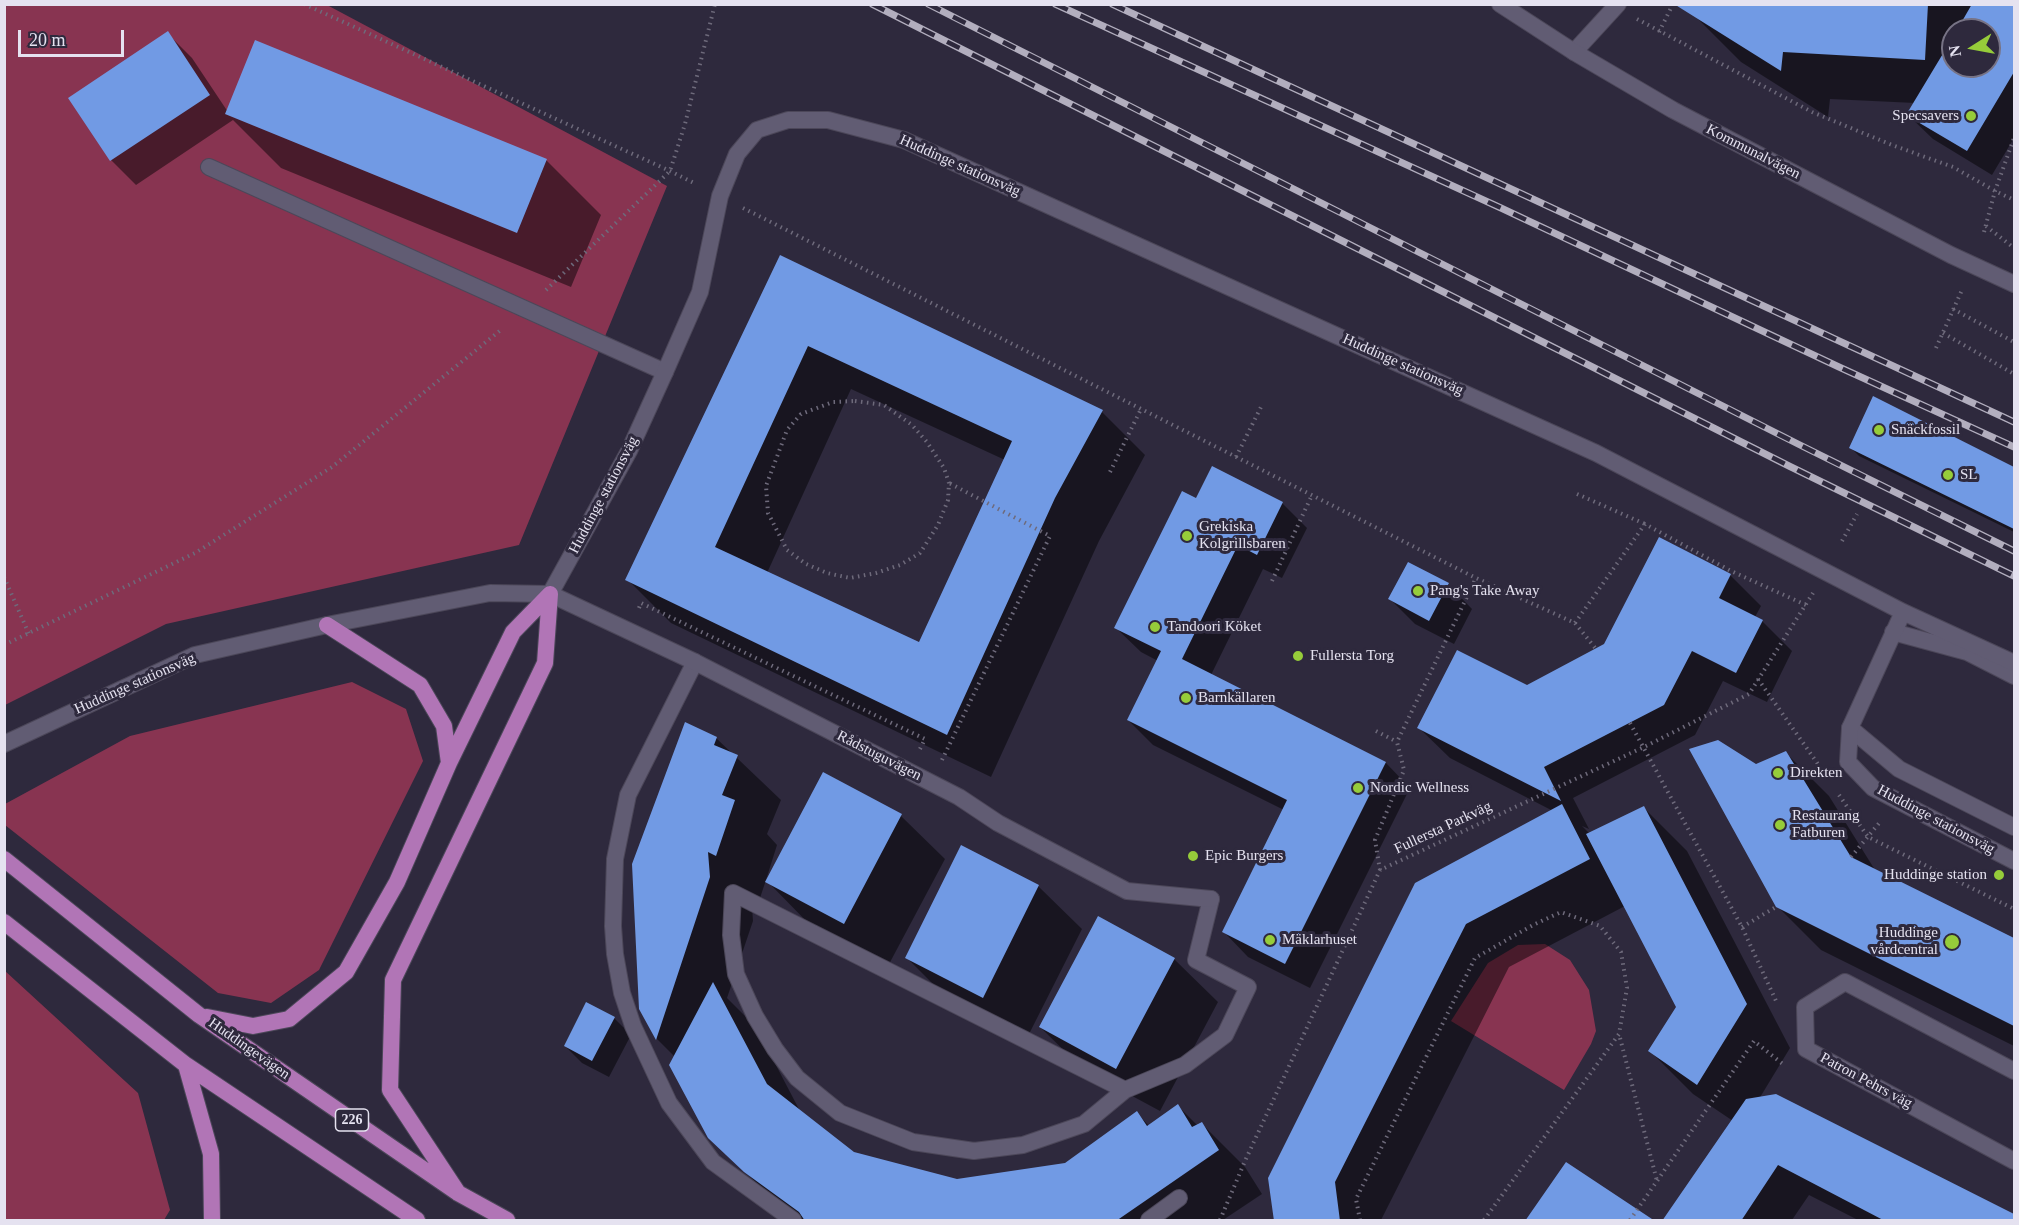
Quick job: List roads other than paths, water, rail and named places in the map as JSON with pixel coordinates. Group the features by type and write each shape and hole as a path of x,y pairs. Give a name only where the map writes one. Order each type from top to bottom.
{"main road":[{"path":"199,1015 253,1026 289,1020 346,972 396,882 449,764 513,632 550,594"},
{"path":"458,1193 390,1090 393,980 545,663 550,594"},
{"path":"327,625 420,685 444,726 449,764"},
{"name":"Huddingevägen","path":"8,862 199,1015 458,1193 507,1221"},
{"path":"4,922 186,1065 417,1221"},
{"path":"186,1065 211,1154 212,1221"}],"street":[{"name":"Kommunalvägen","path":"1500,4 1574,52 1683,116 1951,255 2014,284"},
{"path":"1574,52 1617,6"},
{"name":"Huddinge stationsväg","path":"4,744 195,655 327,625 490,593 550,594 629,451 699,292 720,196 737,154 757,130 788,120 828,120 904,140 1596,453 1903,612 2014,663"},
{"path":"209,167 665,372"},
{"name":"Rådstuguvägen","path":"550,594 695,662 959,797 998,823 1127,891 1211,899 1196,960 1248,987 1225,1035 1185,1065 1125,1090"},
{"name":"Huddinge stationsväg","path":"1903,612 1850,728 1848,762 1873,788 2014,861"},
{"path":"1893,632 1967,652 2014,676"},
{"path":"695,662 628,795 615,859 613,926 622,993 633,1026 669,1103 713,1162 793,1221"},
{"path":"1850,728 1899,769 2014,827"},
{"path":"734,893 1125,1090 1084,1125 1023,1145 974,1150 913,1143 840,1113 797,1078 775,1049 755,1016 736,974 731,935 734,893"},
{"name":"Patron Pehrs väg","path":"2014,1071 1845,982 1805,1007 1806,1049 2014,1161"},
{"path":"1149,1221 1179,1198"}],"railway":[{"path":"872,4 1789,466 2014,576"},
{"path":"928,4 2014,551"},
{"path":"1055,4 1501,208 2014,447"},
{"path":"1112,4 2014,422"}],"place":[{"name":"Specsavers","path":"1971,116"},
{"name":"Snäckfossil","path":"1879,430"},
{"name":"SL","path":"1948,475"},
{"name":"Grekiska Kolgrillsbaren","path":"1187,536"},
{"name":"Pang's Take Away","path":"1418,591"},
{"name":"Tandoori Köket","path":"1155,627"},
{"name":"Fullersta Torg","path":"1298,656"},
{"name":"Barnkällaren","path":"1186,698"},
{"name":"Direkten","path":"1778,773"},
{"name":"Nordic Wellness","path":"1358,788"},
{"name":"Restaurang Fatburen","path":"1780,825"},
{"name":"Epic Burgers","path":"1193,856"},
{"name":"Huddinge station","path":"1999,875"},
{"name":"Mäklarhuset","path":"1270,940"},
{"name":"Huddinge vårdcentral","path":"1952,942"}]}
